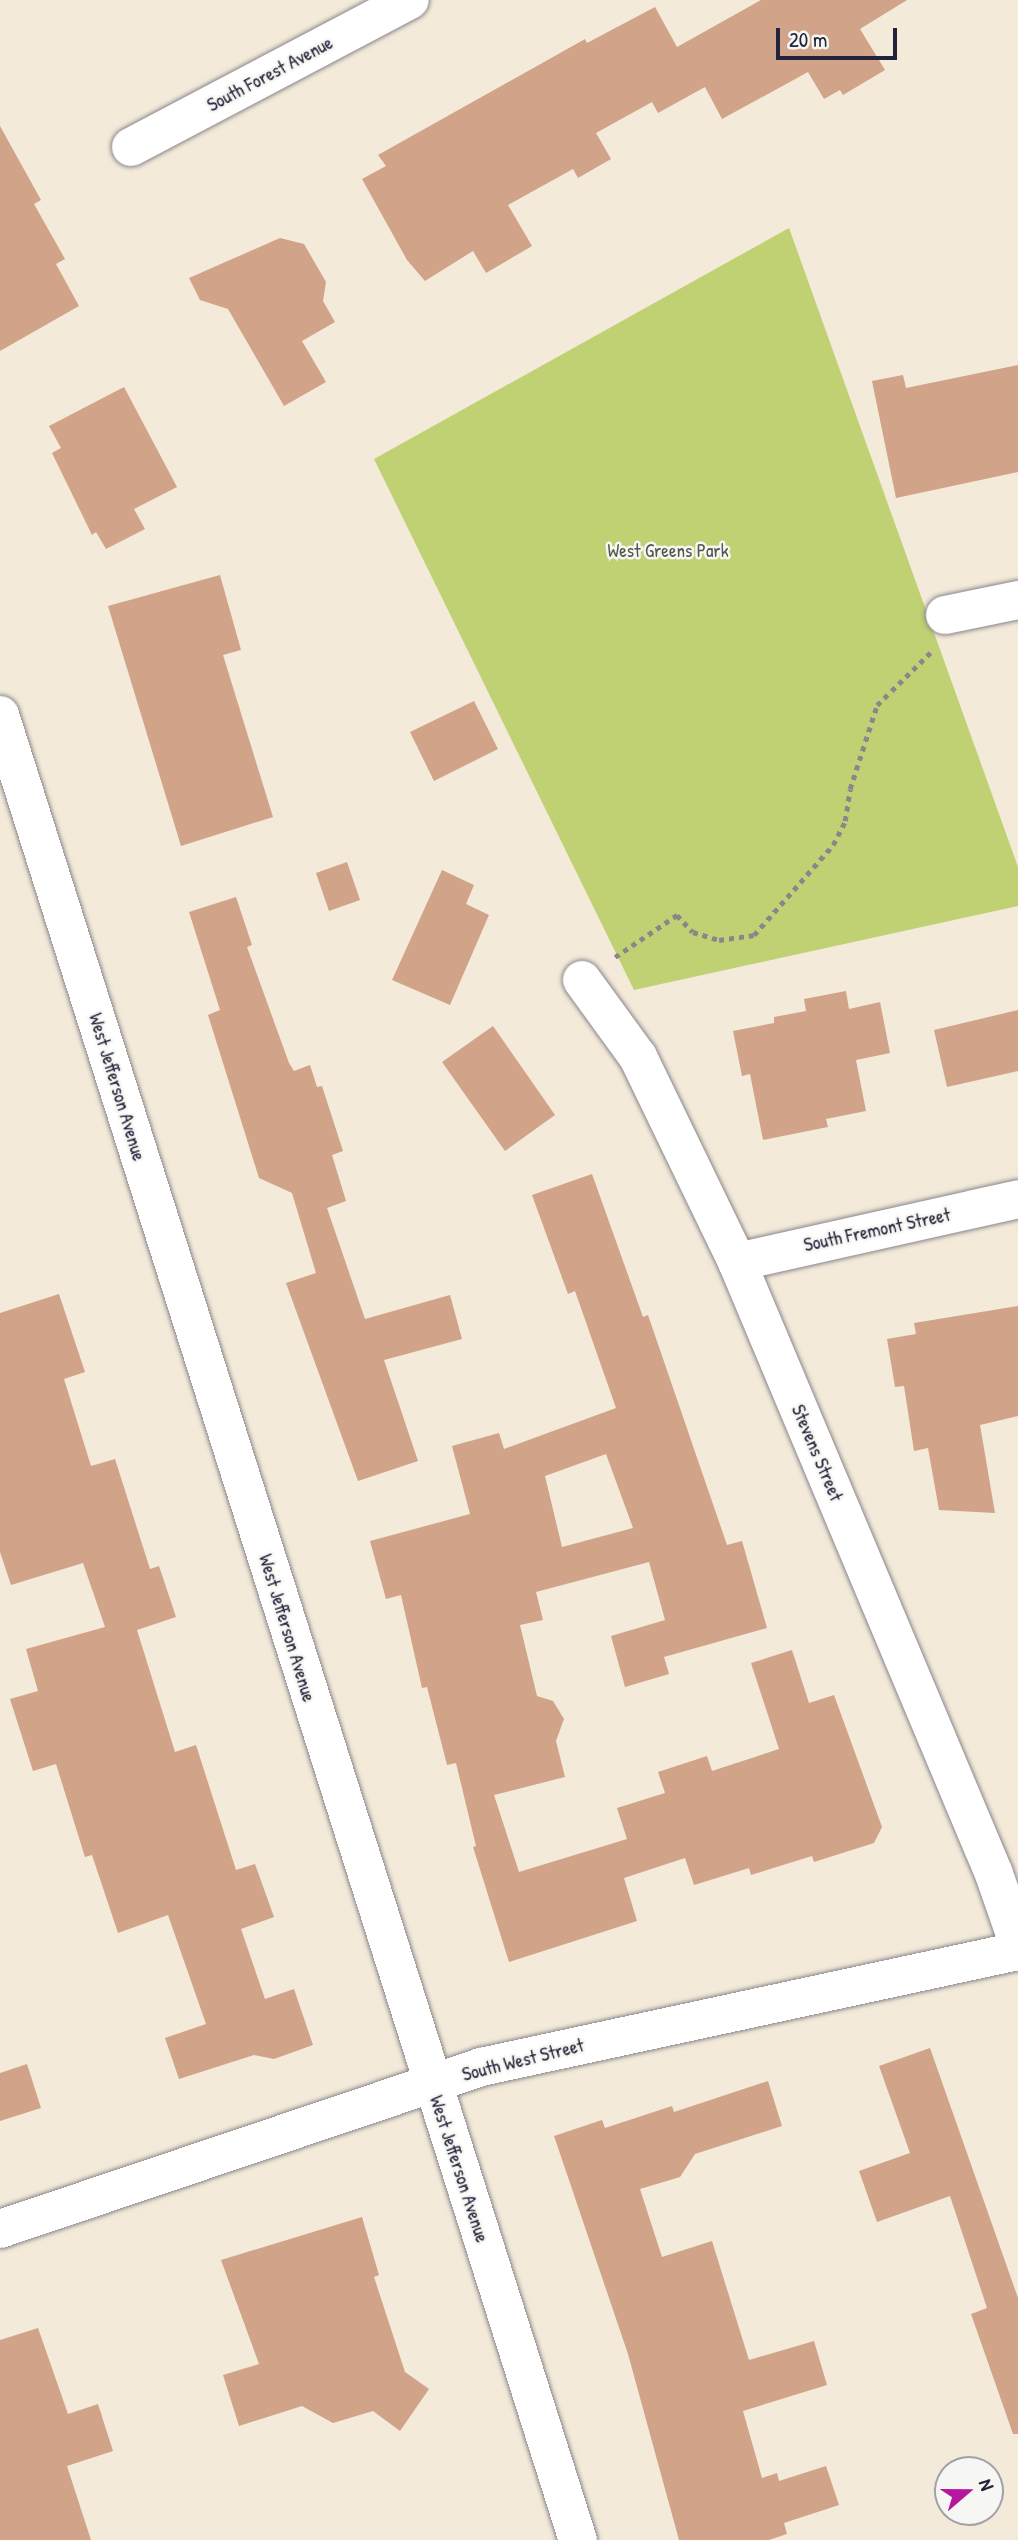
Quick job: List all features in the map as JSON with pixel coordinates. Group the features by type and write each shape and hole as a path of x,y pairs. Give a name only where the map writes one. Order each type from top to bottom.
{"street":[{"name":"South Forest Avenue","path":"131,147 410,0"},
{"path":"945,615 1018,600"},
{"name":"West Jefferson Avenue","path":"0,715 578,2540"},
{"name":"Stevens Street","path":"582,980 638,1057 737,1262 997,1882 1018,1943"},
{"name":"South Fremont Street","path":"737,1262 1018,1199"},
{"name":"South West Street","path":"0,2229 481,2067 1018,1951"}],"path":[{"path":"615,957 677,915 693,932 719,940 754,935 786,902 833,845 845,821 850,789 877,705 901,677 930,654 945,615"}],"green space":[{"name":"West Greens Park","path":"789,228 1018,867 1018,906 634,990 374,459"}],"building":[{"path":"761,0 907,0 860,29 885,70 843,95 840,90 824,99 808,72 722,119 705,87 658,113 652,102 596,133 611,159 578,178 573,169 508,205 532,246 486,273 473,251 425,281 407,260 362,179 386,166 378,155 585,39 587,43 655,7 677,47"},
{"path":"0,126 41,200 34,204 65,259 56,264 79,306 0,351"},
{"path":"280,238 304,244 326,282 323,301 335,322 302,341 326,382 284,406 228,309 200,300 189,278"},
{"path":"1018,365 1018,472 896,498 872,381 903,375 906,388"},
{"path":"124,387 177,487 134,509 145,529 106,549 96,532 92,535 52,453 61,448 49,426"},
{"path":"220,575 241,650 223,655 273,817 181,846 108,606"},
{"path":"474,701 498,749 434,781 410,732"},
{"path":"347,862 360,900 329,911 316,873"},
{"path":"442,870 474,885 466,904 489,915 450,1005 392,980"},
{"path":"236,897 252,945 247,947 289,1063 294,1071 310,1065 317,1087 322,1086 343,1151 332,1155 346,1201 327,1208 365,1319 450,1295 462,1339 384,1360 418,1461 358,1481 286,1283 316,1273 292,1193 259,1178 208,1015 220,1010 189,912"},
{"path":"846,991 849,1009 880,1002 890,1053 856,1060 866,1111 826,1119 828,1127 763,1140 750,1074 742,1076 733,1031 774,1023 774,1017 806,1011 804,999"},
{"path":"1018,1010 1018,1071 947,1087 934,1030"},
{"path":"493,1026 555,1115 505,1151 442,1062"},
{"path":"592,1174 643,1317 648,1315 727,1545 742,1541 767,1628 664,1657 669,1674 625,1687 611,1636 665,1620 649,1562 536,1592 543,1620 520,1625 537,1696 553,1701 564,1719 556,1741 565,1777 494,1795 519,1872 627,1839 617,1808 665,1793 658,1772 707,1756 712,1771 779,1749 751,1663 792,1650 809,1703 834,1695 882,1827 874,1843 814,1862 812,1856 751,1875 749,1868 694,1885 685,1858 624,1878 637,1921 509,1962 473,1847 476,1846 456,1763 447,1765 427,1687 422,1688 401,1595 386,1599 370,1541 470,1514 452,1446 499,1433 504,1449 616,1408 575,1291 568,1294 532,1195","holes":["606,1454 633,1528 562,1547 545,1476"]},
{"path":"59,1294 85,1372 64,1379 91,1466 115,1459 150,1569 159,1566 176,1617 137,1630 175,1752 196,1745 236,1870 255,1864 274,1917 241,1929 265,1999 294,1989 313,2045 274,2059 254,2055 179,2079 165,2038 206,2024 168,1915 118,1933 92,1855 85,1857 56,1764 33,1771 10,1699 38,1691 26,1649 105,1627 83,1563 11,1585 0,1552 0,1313"},
{"path":"1018,1306 1018,1416 980,1425 995,1513 939,1510 928,1448 914,1451 904,1386 895,1387 887,1339 916,1334 914,1323"},
{"path":"930,2048 1018,2298 1018,2434 1013,2434 971,2314 987,2308 950,2196 877,2222 859,2171 910,2153 879,2066"},
{"path":"27,2064 41,2108 0,2121 0,2073"},
{"path":"768,2081 782,2126 695,2154 680,2177 640,2189 662,2257 712,2241 749,2360 814,2341 827,2385 743,2411 762,2478 777,2473 779,2481 826,2466 839,2505 784,2523 787,2534 769,2540 679,2540 628,2354 554,2136 602,2120 605,2128 672,2106 674,2112"},
{"path":"362,2217 379,2275 374,2277 405,2372 429,2389 400,2431 373,2411 333,2423 302,2406 239,2426 223,2375 259,2364 221,2260"},
{"path":"38,2328 68,2414 98,2404 113,2451 67,2466 91,2540 0,2540 0,2340"}]}
